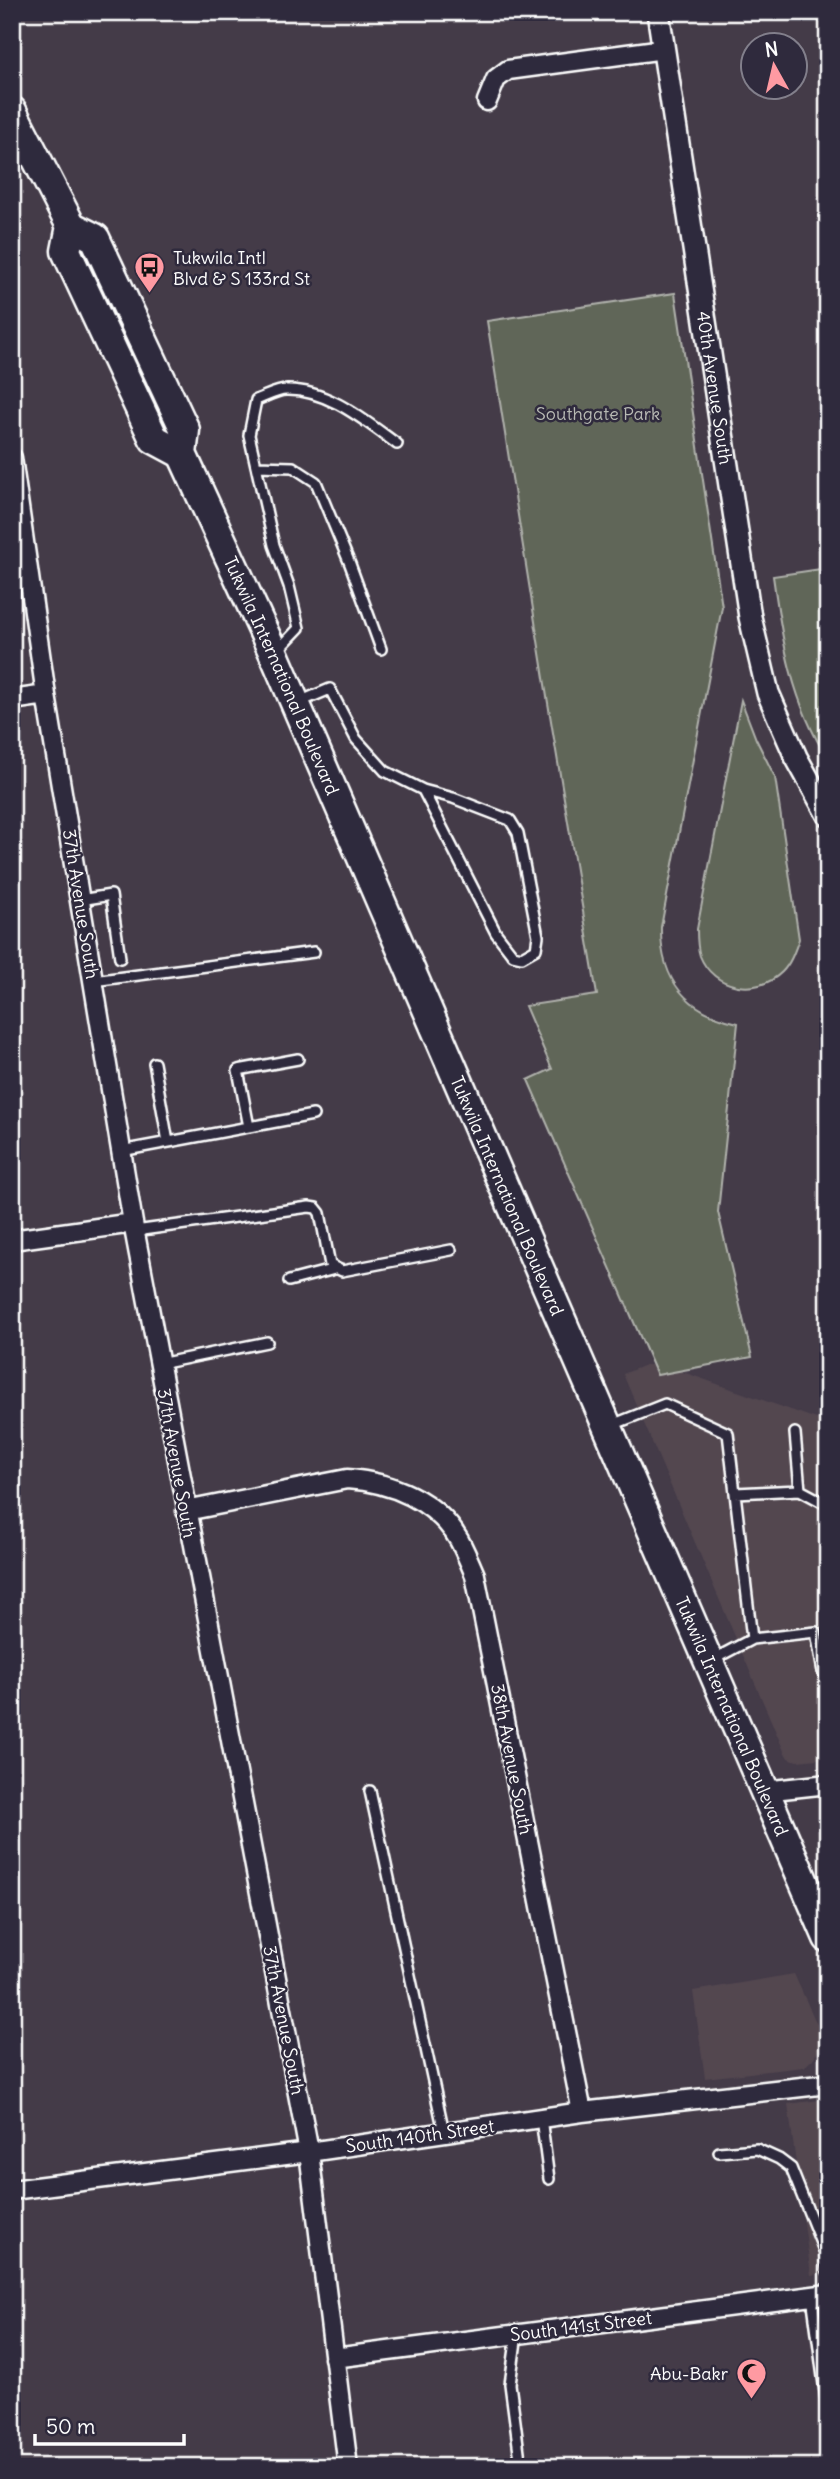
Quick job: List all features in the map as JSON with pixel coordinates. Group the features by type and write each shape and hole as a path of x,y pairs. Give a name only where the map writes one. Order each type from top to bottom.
{"main road":[{"name":"Tukwila International Boulevard","path":"15,123 71,226 66,251 155,439 182,454 274,654 828,1938"}],"street":[{"name":"40th Avenue South","path":"658,12 751,617 768,693 796,757 828,815"},
{"path":"487,101 496,79 508,70 664,49"},
{"name":"37th Avenue South","path":"12,457 47,695 134,1227 309,2152 348,2467"},
{"path":"12,700 47,695"},
{"path":"12,1240 134,1227"},
{"name":"38th Avenue South","path":"186,1511 347,1479 374,1481 407,1492 437,1513 458,1538 475,1575 582,2112"},
{"path":"764,1791 828,1784"},
{"name":"South 140th Street","path":"12,2190 309,2152 582,2112 828,2084"},
{"name":"South 141st Street","path":"334,2358 820,2295"}],"lane":[{"path":"274,654 299,628 289,586 274,545 248,435 256,400 284,389 316,393 363,420 397,444"},
{"path":"256,466 293,467 316,482 381,649"},
{"path":"295,703 330,689 356,739 385,771 423,790 453,798 509,820 518,833 521,846 538,936 536,950 522,957 513,955 496,933 423,790"},
{"path":"80,900 111,895 120,958"},
{"path":"93,981 314,952"},
{"path":"249,1127 238,1070 298,1059"},
{"path":"154,1063 168,1142"},
{"path":"121,1151 313,1115"},
{"path":"134,1227 309,1206 320,1213 330,1265 335,1269 342,1271 451,1250"},
{"path":"289,1281 335,1269"},
{"path":"159,1364 267,1342"},
{"path":"607,1427 664,1404 728,1433 751,1640"},
{"path":"795,1433 800,1490"},
{"path":"735,1493 800,1490 828,1505"},
{"path":"708,1662 751,1640 816,1632 823,1672"},
{"path":"370,1791 444,2132"},
{"path":"541,2118 549,2179"},
{"path":"719,2152 757,2149 791,2168 825,2253 828,2271"},
{"path":"820,2295 828,2414"},
{"path":"517,2334 510,2384 521,2467"}],"shaded area":[{"path":"645,1365 663,1365 828,1423 828,1758 797,1761 788,1758 784,1751 623,1374"},
{"path":"794,1974 819,2029 818,2052 812,2060 804,2067 705,2078 693,1991"},
{"path":"828,2099 828,2273 811,2275 788,2104"}],"green space":[{"name":"Southgate Park","path":"675,293 722,607 661,927 662,946 671,978 680,991 704,1011 738,1023 718,1212 752,1357 657,1375 528,1080 552,1069 525,1006 597,995 487,321"},
{"path":"828,568 828,759 805,716 790,670 773,576"},
{"path":"741,700 775,777 799,939 782,972 772,980 748,987 725,982 706,967 700,956 697,936"}],"place":[{"name":"Tukwila Intl Blvd & S 133rd St","path":"150,294"},
{"name":"Abu-Bakr","path":"751,2400"}]}
